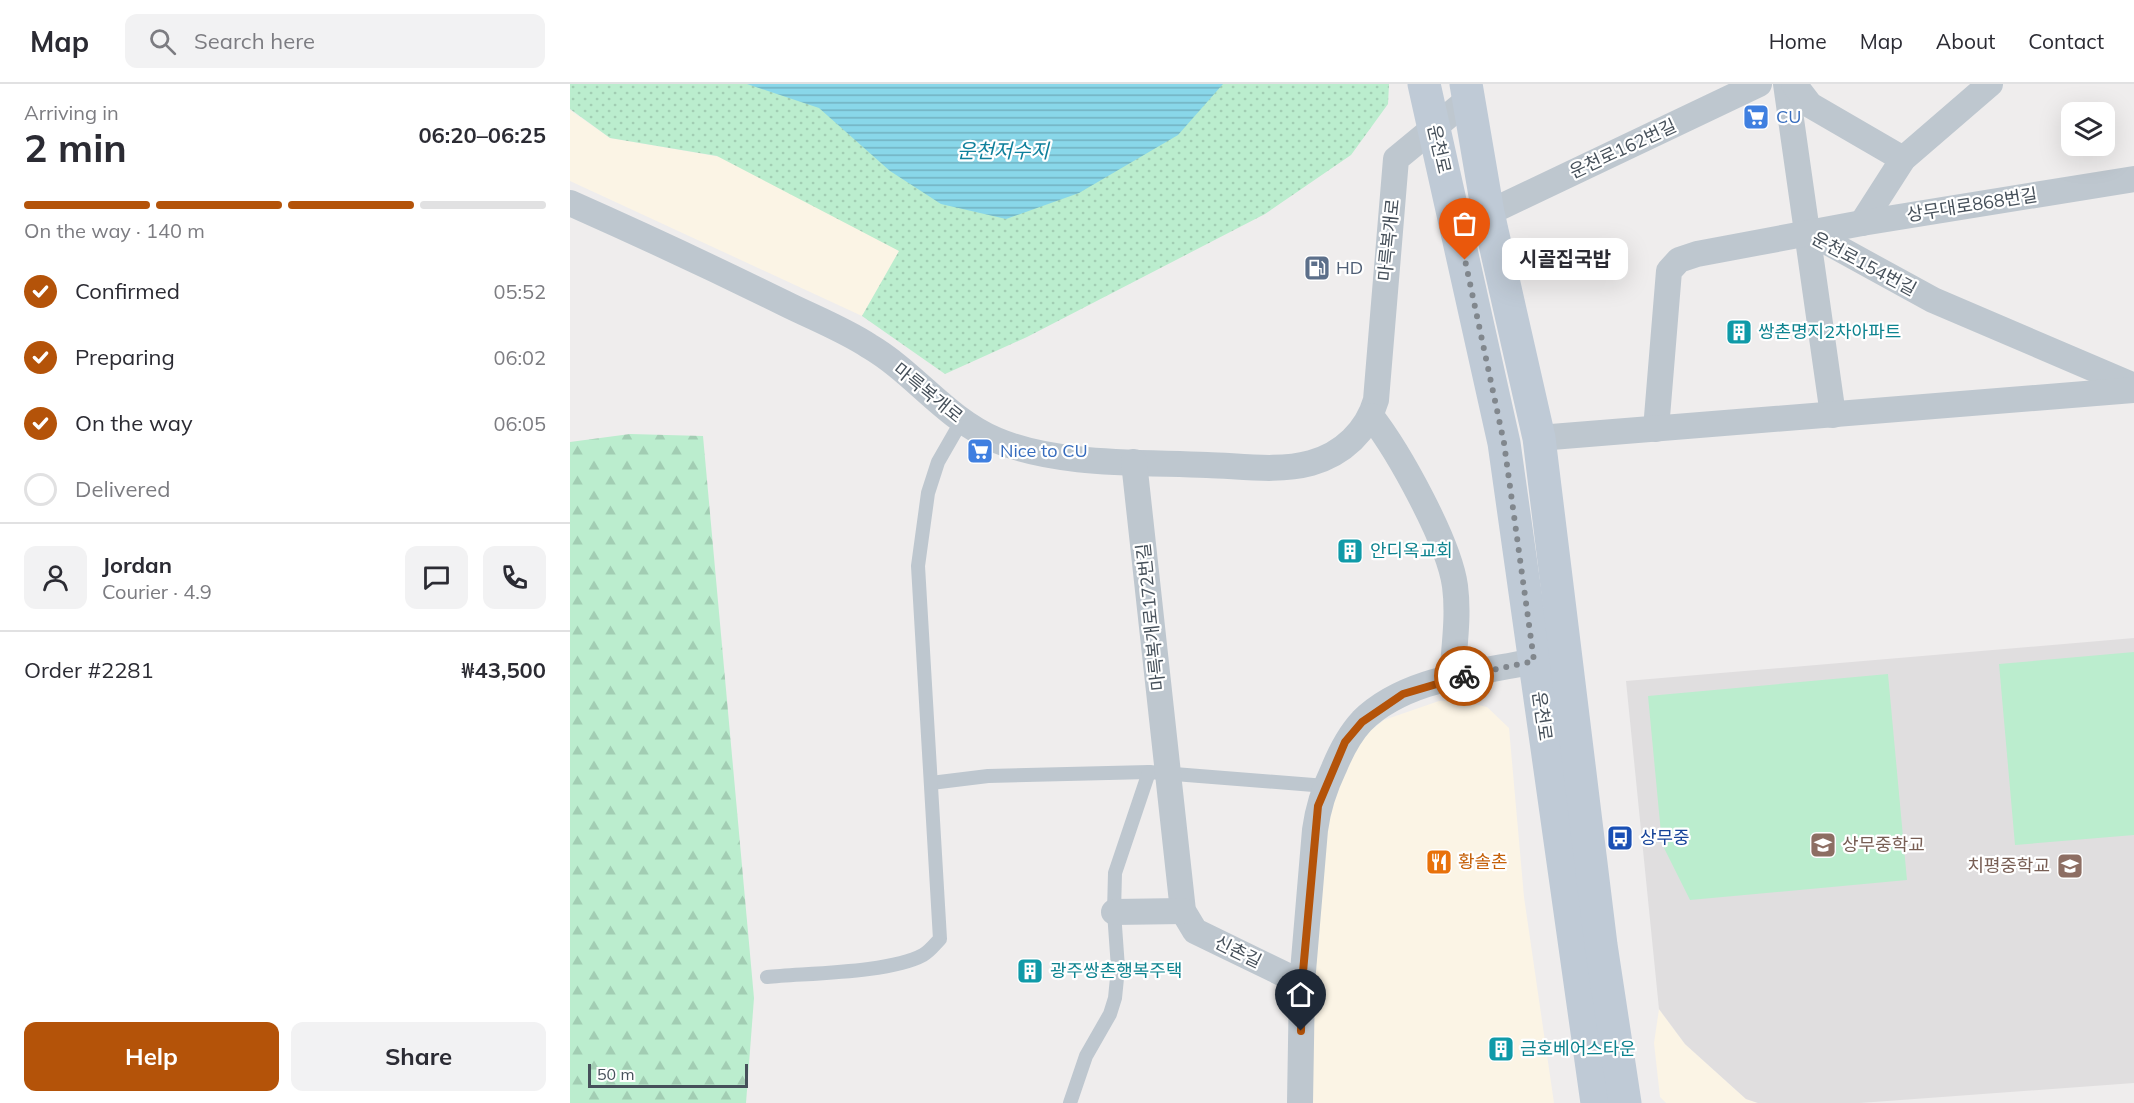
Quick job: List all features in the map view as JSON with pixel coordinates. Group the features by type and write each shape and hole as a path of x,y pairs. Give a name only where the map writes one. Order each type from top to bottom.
{"street":[{"name":"운천로","path":"1424,84 1504,443 1576,938 1597,1103"},
{"name":"운천로162번길","path":"1488,213 1759,84"},
{"path":"1786,84 1809,232 1833,415"},
{"path":"1794,84 1810,105 1903,159"},
{"path":"1862,223 1903,159 1990,84"},
{"name":"운천로","path":"1468,91 1488,213 1539,438 1600,934 1624,1103"},
{"name":"마륵복개로","path":"570,203 688,256 870,346 961,422 997,440 1028,450 1134,462 1282,468 1311,463 1353,440 1371,416 1376,399 1396,159 1434,127 1468,91"},
{"name":"상무대로868번길","path":"1809,232 2134,179"},
{"name":"운천로154번길","path":"1656,429 1669,271 1679,260 1697,254 1809,232 1933,300 2134,388"},
{"name":"운천로154번길","path":"1539,438 2134,388"},
{"path":"1371,416 1392,443 1447,558 1456,599 1452,678"},
{"name":"마륵복개로172번길","path":"1134,462 1159,772 1184,911"},
{"path":"1300,1103 1302,983 1315,830 1318,806 1345,742 1362,722 1403,694 1452,678 1534,661"},
{"path":"1114,912 1184,911"},
{"name":"신촌길","path":"1184,911 1195,931 1302,983"}],"lane":[{"path":"767,976 884,966 926,954 940,939 918,566 928,494 938,462 961,422"},
{"path":"931,783 988,776 1159,772 1326,786"},
{"path":"1070,1103 1086,1056 1110,1014 1115,998 1118,968 1114,912 1115,873 1159,772"}],"shaded area":[{"path":"570,110 610,138 721,157 900,251 862,316 570,181"},
{"name":"상무중학교","path":"2134,638 2134,1083 1860,1103 1758,1103 1746,1099 1685,1044 1659,1009 1626,681"},
{"path":"1439,701 1461,701 1487,707 1509,728 1524,897 1554,1103 1310,1103 1315,922 1329,809 1356,742 1384,720"},
{"path":"1659,1009 1685,1044 1746,1099 1758,1103 1666,1103 1660,1097 1654,1043"}],"green space":[{"path":"570,84 1389,84 1388,104 1351,155 1265,214 1027,337 945,374 862,316 899,251 717,156 610,138 570,109"},
{"path":"630,434 703,436 754,998 746,1103 570,1103 570,442"},
{"path":"2134,652 2134,835 2015,845 1999,664"},
{"path":"1888,674 1907,880 1690,900 1662,844 1648,696"}],"water":[{"name":"운천저수지","path":"747,84 1223,84 1178,135 1079,193 1006,219 941,204 890,171 819,108"}],"way so far":[{"path":"1464,676 1534,661 1504,443 1465,260"}],"place":[{"name":"CU","path":"1756,117"},
{"name":"시골집국밥","path":"1465,260"},
{"name":"HD","path":"1317,268"},
{"name":"쌍촌명지2차아파트","path":"1739,332"},
{"name":"Nice to CU","path":"980,451"},
{"name":"안디옥교회","path":"1350,551"},
{"name":"상무중","path":"1620,838"},
{"name":"상무중학교","path":"1823,845"},
{"name":"황솔촌","path":"1439,862"},
{"name":"치평중학교","path":"2070,866"},
{"name":"광주쌍촌행복주택","path":"1030,971"},
{"name":"금호베어스타운","path":"1501,1049"}],"route":[{"path":"1301,1031 1302,983 1318,806 1345,742 1376,710 1403,694 1464,676"}]}
